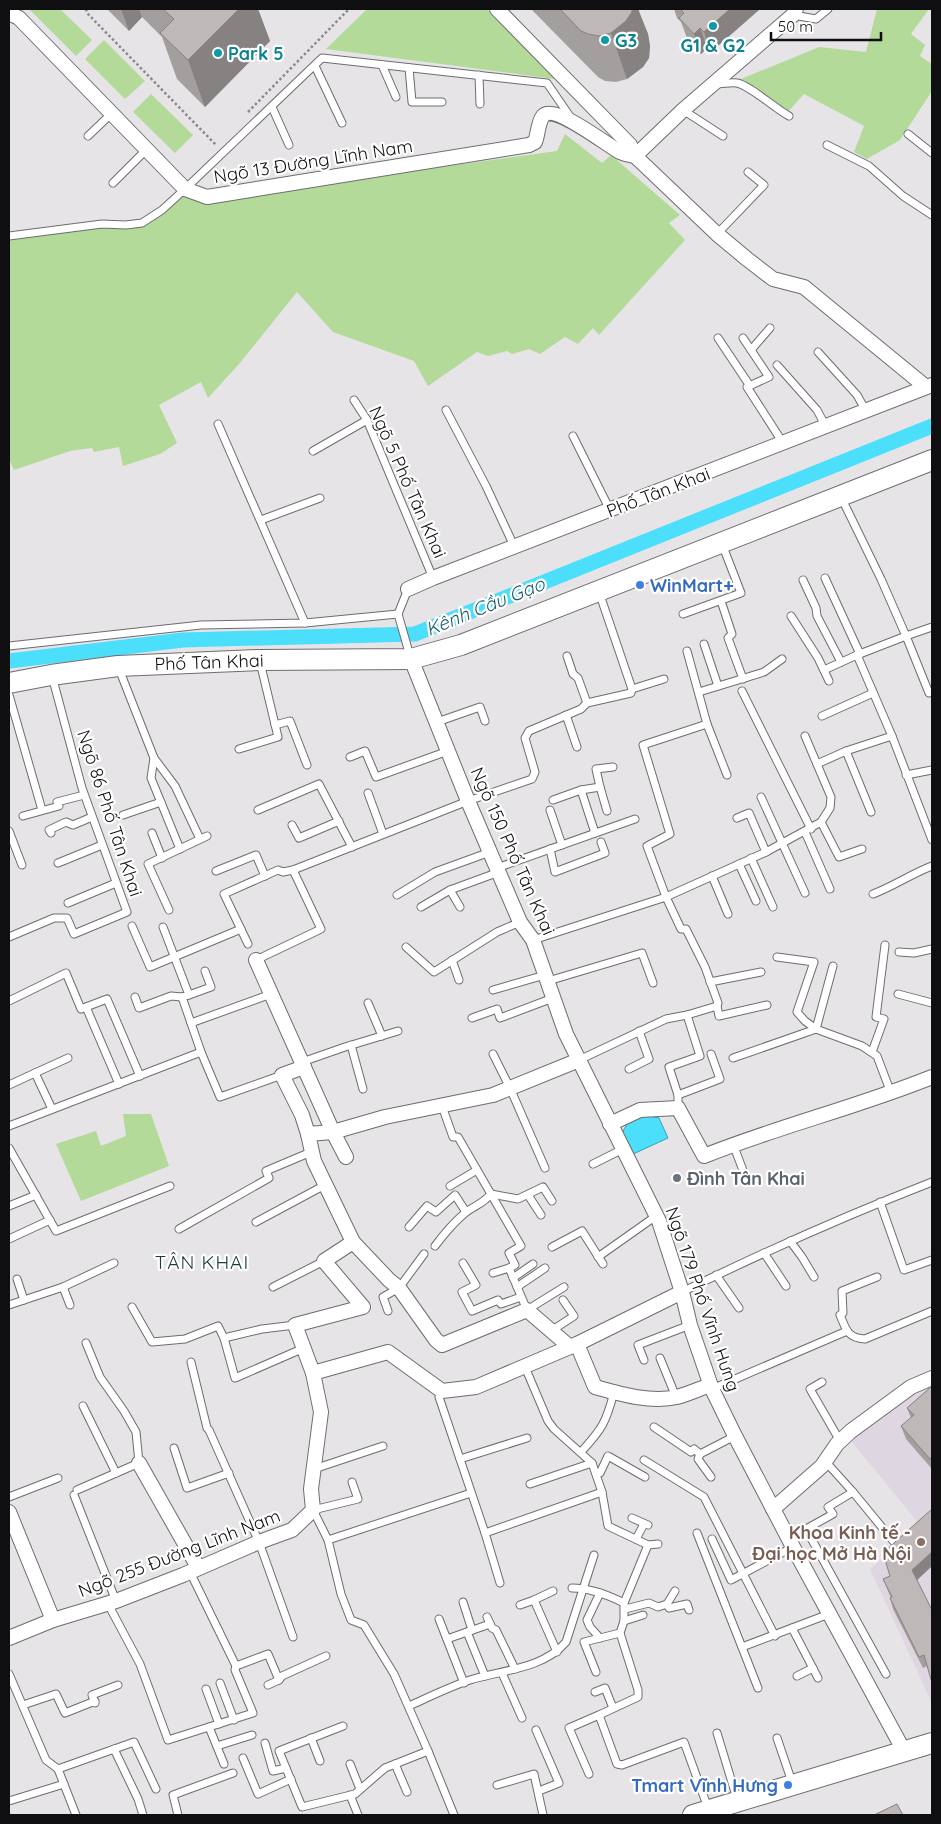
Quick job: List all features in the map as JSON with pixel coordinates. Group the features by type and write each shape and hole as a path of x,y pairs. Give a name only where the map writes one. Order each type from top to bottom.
{"street":[{"path":"497,9 630,145 635,156 718,234 773,279 804,287 929,386"},
{"path":"635,156 683,110 794,12"},
{"path":"12,16 185,190"},
{"name":"Ngõ 13 Đường Lĩnh Nam","path":"185,190 207,197 530,146 535,142 543,116 552,113 574,123 621,153 635,156"},
{"name":"Phố Tân Khai","path":"408,589 514,546 784,444 929,386"},
{"name":"Phố Tân Khai","path":"9,683 118,666 410,653 461,645 932,460"},
{"name":"Ngõ 150 Phố Tân Khai","path":"410,653 468,801 520,922 533,940 566,1034 579,1060"},
{"path":"256,960 302,1065 346,1157"},
{"path":"308,1134 333,1132 385,1117 493,1095 579,1060"},
{"name":"Ngõ 179 Phố Vĩnh Hưng","path":"579,1060 656,1216 711,1387 773,1510 904,1751"},
{"path":"302,1065 282,1075 302,1115 312,1152 352,1242 398,1288 436,1340 442,1345 524,1304 551,1331 573,1345 595,1387 658,1399 676,1397 711,1387"},
{"path":"610,1124 640,1110 678,1102 704,1156 733,1144 891,1094 932,1077"},
{"path":"313,1510 311,1489 321,1412 312,1373 296,1325 363,1307 324,1260 352,1242"},
{"path":"312,1373 388,1352 442,1391 476,1387 573,1345 682,1292"},
{"path":"773,1510 822,1466 840,1441 851,1431 911,1387 932,1378"},
{"path":"139,1463 194,1569"},
{"name":"Ngõ 255 Đường Lĩnh Nam","path":"9,1638 53,1620 112,1602 292,1530 313,1510"},
{"path":"9,1512 53,1620"},
{"path":"701,1813 932,1743"}],"lane":[{"path":"794,12 816,19 828,9"},
{"path":"9,236 102,224 126,225 142,223 162,210 185,190 322,58 547,83 574,123"},
{"path":"382,65 396,97"},
{"path":"315,66 342,123"},
{"path":"409,68 412,102 442,102"},
{"path":"479,75 480,104"},
{"path":"714,84 738,83 789,116"},
{"path":"272,107 288,145"},
{"path":"683,110 723,136"},
{"path":"88,136 111,114"},
{"path":"908,134 932,153"},
{"path":"827,145 869,166 903,196 932,214"},
{"path":"113,183 146,150"},
{"path":"718,234 764,185 748,172"},
{"path":"751,350 770,328"},
{"path":"718,338 750,386"},
{"path":"743,338 769,377 747,387 784,444"},
{"path":"818,352 857,395 866,411"},
{"path":"777,365 817,410 826,426"},
{"name":"Ngõ 5 Phố Tân Khai","path":"354,400 367,420 433,578"},
{"path":"446,410 486,486 514,546"},
{"path":"313,451 367,420"},
{"path":"218,424 305,623"},
{"path":"573,436 610,510"},
{"path":"841,496 847,512 881,579 929,693"},
{"path":"261,520 320,498"},
{"path":"683,614 741,593 722,544"},
{"path":"825,578 892,736 932,840"},
{"path":"802,580 816,608 817,616 841,662"},
{"name":"Phố Tân Khai","path":"9,646 200,625 305,623 399,616 408,589"},
{"path":"248,944 224,894 278,870 283,872 293,870 468,801 532,779 536,772 526,734 528,731 580,709 587,703 632,693 599,591"},
{"path":"721,601 732,634 728,638 743,679"},
{"path":"399,616 410,653"},
{"path":"791,616 829,681"},
{"path":"824,670 858,654 932,627"},
{"path":"704,644 718,686"},
{"path":"687,651 707,724 727,775"},
{"path":"567,656 573,674 578,678 587,703"},
{"path":"239,749 278,738 259,660"},
{"path":"699,692 764,672 782,660"},
{"path":"118,666 154,758 175,786 203,838 148,864 169,910"},
{"name":"Ngõ 86 Phố Tân Khai","path":"9,937 54,918 68,918 74,934 127,912 84,795 51,675"},
{"path":"632,689 664,679"},
{"path":"742,691 808,831 830,888"},
{"path":"822,716 873,693"},
{"path":"9,695 42,810"},
{"path":"437,722 480,707 485,721"},
{"path":"566,715 578,747"},
{"path":"275,725 290,720 307,765"},
{"path":"707,724 643,745 670,834 645,844 681,929 686,929 710,982 718,1002 719,1016 767,1005"},
{"path":"533,940 666,897 766,852 808,831 821,822 828,814 832,802 805,736"},
{"path":"816,764 846,751 892,736"},
{"path":"350,757 365,751 376,777 448,751"},
{"path":"846,751 871,812"},
{"path":"154,758 151,778 180,849"},
{"path":"607,811 596,769 613,767"},
{"path":"906,775 932,770"},
{"path":"258,810 319,784 352,847"},
{"path":"553,800 581,790 600,787"},
{"path":"581,790 595,833"},
{"path":"368,792 384,834"},
{"path":"22,816 58,806 57,802 84,795"},
{"path":"761,798 805,893"},
{"path":"123,815 161,802"},
{"path":"550,810 562,845"},
{"path":"737,818 749,813 766,852"},
{"path":"51,833 49,830 66,822 73,825 92,817"},
{"path":"421,907 450,890 498,870 550,849 635,819"},
{"path":"292,825 299,838 339,821"},
{"path":"821,822 839,856 862,849"},
{"path":"152,833 162,858"},
{"path":"9,834 22,865"},
{"path":"550,849 555,872 604,853 601,842"},
{"path":"58,863 102,846"},
{"path":"398,895 435,872 490,852"},
{"path":"216,871 256,855 265,876"},
{"path":"751,858 773,906"},
{"path":"739,864 756,901"},
{"path":"873,894 892,887 910,874 932,866"},
{"path":"256,960 321,930 293,870"},
{"path":"712,876 728,914"},
{"path":"68,903 116,883"},
{"path":"450,890 460,908"},
{"path":"406,947 434,972 497,932 520,922"},
{"path":"132,926 150,966 241,929"},
{"path":"163,927 186,996 191,1023 220,1098 282,1075"},
{"path":"872,1052 884,1019 876,1017 885,945"},
{"path":"899,952 914,953 932,949"},
{"path":"493,990 642,953 653,983"},
{"path":"777,957 814,962 797,1012 816,1029 862,1046 877,1056 891,1094"},
{"path":"452,960 459,980"},
{"path":"816,1029 833,966"},
{"path":"135,996 139,1008 171,996 186,996 211,987 206,971"},
{"path":"710,982 761,972"},
{"path":"9,1001 66,973 81,1009 107,999 140,1076"},
{"path":"191,1023 271,994"},
{"path":"898,994 932,1003"},
{"path":"472,1018 497,1009 500,1018 553,998"},
{"path":"368,1003 382,1036"},
{"path":"579,1060 666,1019 717,1006"},
{"path":"86,1007 119,1084"},
{"path":"687,1015 700,1056 669,1067 678,1102 720,1079 710,1054"},
{"path":"733,1058 816,1029"},
{"path":"629,1069 649,1059 639,1031"},
{"path":"302,1065 351,1045 398,1032"},
{"path":"351,1045 363,1089"},
{"path":"9,1126 201,1052"},
{"path":"493,1054 545,1168"},
{"path":"9,1085 68,1058"},
{"path":"35,1073 52,1109"},
{"path":"442,1106 453,1137 458,1137 521,1246 509,1253 515,1265 493,1273"},
{"path":"733,1144 747,1181"},
{"path":"9,1148 56,1231 170,1186"},
{"path":"592,1164 623,1149"},
{"path":"179,1229 269,1178 266,1172 312,1152"},
{"path":"450,1186 476,1170"},
{"path":"682,1292 790,1241 932,1182"},
{"path":"256,1222 325,1184"},
{"path":"491,1194 518,1199 543,1187 552,1201"},
{"path":"435,1246 451,1226 466,1212 486,1201 491,1194"},
{"path":"9,1206 36,1195"},
{"path":"410,1228 427,1206 436,1212 455,1195 466,1212"},
{"path":"528,1195 541,1215"},
{"path":"880,1202 904,1270 932,1260"},
{"path":"598,1257 656,1216"},
{"path":"9,1239 50,1220"},
{"path":"552,1247 582,1231 603,1264"},
{"path":"790,1241 814,1277"},
{"path":"764,1253 786,1286"},
{"path":"388,1311 383,1297 398,1288 424,1254"},
{"path":"274,1287 324,1260"},
{"path":"9,1305 62,1287 114,1263"},
{"path":"463,1263 476,1285 462,1292 472,1311 498,1300 501,1304 524,1304 564,1287"},
{"path":"513,1278 533,1264"},
{"path":"509,1268 524,1304"},
{"path":"517,1287 545,1268"},
{"path":"716,1275 739,1308"},
{"path":"877,1277 842,1291 843,1313 840,1314 846,1332 857,1338 865,1339 932,1311"},
{"path":"17,1278 24,1300"},
{"path":"62,1287 70,1305"},
{"path":"551,1331 574,1316 563,1300"},
{"path":"132,1307 152,1342 185,1339 218,1326 224,1338 235,1378 304,1348"},
{"path":"224,1338 262,1329 296,1325"},
{"path":"644,1360 638,1345 690,1326"},
{"path":"711,1387 846,1332"},
{"path":"86,1344 100,1377 136,1432 139,1463 75,1493 112,1602 140,1664 168,1740 253,1713 235,1670 236,1666 194,1569"},
{"path":"660,1358 676,1397"},
{"path":"190,1362 207,1428 210,1430 259,1542 292,1637"},
{"path":"525,1367 548,1421 554,1429 592,1463 602,1492 608,1526 648,1545 658,1544"},
{"path":"822,1382 810,1389 840,1441"},
{"path":"442,1391 439,1397 485,1533 500,1584"},
{"path":"581,1452 600,1431 608,1416 614,1392"},
{"path":"83,1406 116,1474"},
{"path":"654,1427 691,1452 694,1449 700,1454"},
{"path":"711,1477 698,1459 700,1454 735,1436"},
{"path":"460,1460 527,1438"},
{"path":"314,1469 383,1446"},
{"path":"174,1448 186,1488 229,1473"},
{"path":"596,1473 600,1473 608,1456 645,1477"},
{"path":"644,1460 704,1497 775,1636"},
{"path":"825,1461 894,1542"},
{"path":"530,1484 592,1463"},
{"path":"9,1497 58,1478"},
{"path":"352,1482 358,1499 313,1510 328,1540 351,1620 364,1625 394,1674 454,1815"},
{"path":"485,1533 602,1492"},
{"path":"853,1492 828,1507 833,1514 806,1529 886,1674"},
{"path":"328,1540 471,1494"},
{"path":"632,1518 646,1525 636,1540"},
{"path":"697,1533 758,1688"},
{"path":"712,1539 731,1580 793,1547"},
{"path":"588,1774 568,1728 638,1697 638,1690 620,1632 624,1621 624,1606 648,1545"},
{"path":"409,1706 464,1683 515,1669 557,1652 566,1642 594,1555"},
{"path":"572,1588 584,1588 610,1596 624,1606 649,1603 658,1607 668,1604 675,1591"},
{"path":"520,1605 553,1591"},
{"path":"600,1593 587,1620 590,1627 600,1638"},
{"path":"534,1600 557,1652"},
{"path":"463,1602 470,1631 485,1676"},
{"path":"668,1604 668,1608 687,1604 689,1610"},
{"path":"742,1647 829,1614"},
{"path":"624,1621 643,1615"},
{"path":"439,1619 464,1683"},
{"path":"447,1639 470,1631 489,1620 515,1669"},
{"path":"792,1628 818,1678"},
{"path":"596,1672 584,1642 620,1632"},
{"path":"236,1666 268,1654 279,1680"},
{"path":"268,1685 279,1680 282,1676 326,1656"},
{"path":"797,1676 813,1668"},
{"path":"502,1673 522,1718"},
{"path":"9,1674 12,1686 23,1705 30,1727 46,1760 58,1768 76,1815"},
{"path":"220,1684 234,1720"},
{"path":"23,1705 56,1694 65,1713 95,1702 92,1695 118,1686"},
{"path":"595,1692 605,1688 613,1708"},
{"path":"206,1689 219,1724"},
{"path":"599,1715 617,1764 622,1765 684,1742 701,1813"},
{"path":"267,1754 343,1726"},
{"path":"209,1727 224,1764"},
{"path":"536,1730 559,1784 539,1791"},
{"path":"717,1733 737,1802"},
{"path":"217,1746 252,1735"},
{"path":"311,1738 320,1761"},
{"path":"777,1738 793,1785"},
{"path":"58,1768 134,1742 156,1789"},
{"path":"265,1743 273,1771 286,1768"},
{"path":"114,1749 138,1799 143,1815"},
{"path":"279,1751 302,1807 350,1795 385,1768 428,1751"},
{"path":"243,1758 258,1794 291,1779"},
{"path":"350,1764 360,1789"},
{"path":"395,1764 406,1792"},
{"path":"178,1815 173,1795 233,1773"},
{"path":"497,1785 534,1774 543,1815"},
{"path":"9,1801 64,1784"},
{"path":"350,1795 358,1815"}],"path":[{"path":"86,9 87,13 216,145"},
{"path":"242,118 349,9"}],"shaded area":[{"path":"932,1382 932,1703 870,1569 920,1525 848,1437 911,1391"}],"green space":[{"path":"29,9 60,9 92,40 76,56"},
{"path":"367,9 487,9 555,79 326,49"},
{"path":"877,9 929,9 911,34 925,45 920,56 932,64 932,91 900,140 867,159 854,152 864,126 804,94 786,114 741,79 819,47 866,52"},
{"path":"104,40 145,81 125,99 85,59"},
{"path":"151,94 193,135 175,153 133,112"},
{"path":"565,134 602,163 611,155 680,215 669,223 685,240 599,335 593,328 578,344 565,337 540,354 529,349 512,354 507,351 488,356 477,352 428,386 414,361 333,332 297,292 239,364 208,398 201,382 159,405 177,443 160,454 123,466 119,447 94,452 92,448 70,451 14,470 9,459 9,237 101,225 145,225 186,193 206,199 557,151"},
{"path":"123,1114 151,1114 169,1166 81,1201 56,1144 96,1131 101,1146 126,1136"}],"water":[{"path":"645,1115 659,1118 668,1138 631,1155 622,1133 631,1120"}],"building":[{"path":"163,9 239,9 188,60 160,33 174,19"},
{"path":"560,9 632,9 632,12 626,21 611,33 599,36 581,31"},
{"path":"680,9 730,9 704,32 700,28 694,34 679,18 684,13"},
{"path":"932,1386 932,1458 930,1459 901,1426 914,1415 907,1408"},
{"path":"932,1509 932,1552 912,1570 932,1610 932,1683 924,1655 919,1657 890,1598 892,1597 883,1579 890,1576 886,1563 888,1554 885,1551"},
{"path":"897,1804 903,1815 874,1815"}],"waterway":[{"name":"Kênh Cầu Gạo","path":"9,661 183,640 415,634 932,426"}],"place":[{"name":"G1 & G2","path":"713,26"},
{"name":"G3","path":"605,40"},
{"name":"Park 5","path":"218,53"},
{"name":"WinMart+","path":"640,585"},
{"name":"Đình Tân Khai","path":"677,1178"},
{"name":"Khoa Kinh tế - Đại học Mở Hà Nội","path":"921,1542"},
{"name":"Tmart Vĩnh Hưng","path":"788,1785"}],"district":[{"name":"TÂN KHAI","path":"202,1262"}]}
